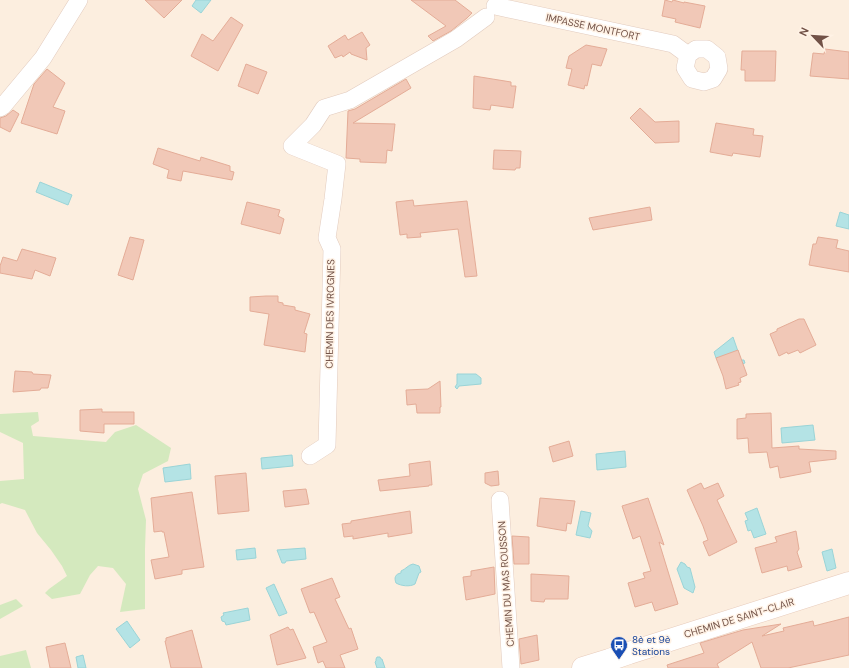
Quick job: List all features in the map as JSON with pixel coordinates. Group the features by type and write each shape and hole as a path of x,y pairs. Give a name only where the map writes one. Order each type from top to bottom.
{"street":[{"path":"0,108 42,58 79,0"},
{"name":"IMPASSE MONTFORT","path":"490,14 673,44 688,55"},
{"name":"CHEMIN DES IVROGNES","path":"310,456 327,445 332,249 327,238 337,164 292,146 313,125 324,108 350,100 456,39 490,14"},
{"name":"CHEMIN DU MAS ROUSSON","path":"500,500 511,668"},
{"name":"CHEMIN DE SAINT-CLAIR","path":"583,668 609,664 628,652 849,583"}],"green space":[{"path":"38,412 39,421 31,426 33,436 106,442 115,432 136,425 171,448 168,461 143,474 138,489 146,520 145,609 120,612 126,584 113,568 98,566 90,575 80,594 52,599 45,593 67,576 62,566 37,533 25,510 2,503 0,504 0,481 24,479 23,443 0,432 0,414"},
{"path":"16,599 23,606 0,619 0,605"},
{"path":"26,650 31,668 0,668 0,656"}],"water":[{"path":"196,0 211,0 201,13 192,6"},
{"path":"40,182 72,195 68,205 36,192"},
{"path":"840,212 849,215 849,229 836,226"},
{"path":"733,337 741,360 744,360 745,363 733,367 716,358 714,352"},
{"path":"457,374 476,374 481,378 481,384 459,386 457,389 455,387 457,384"},
{"path":"813,425 815,440 782,443 781,428"},
{"path":"625,451 626,467 597,470 596,454"},
{"path":"292,455 293,466 262,469 261,458"},
{"path":"190,464 191,479 165,482 163,468"},
{"path":"757,508 766,534 754,538 751,530 748,531 745,521 748,520 745,513"},
{"path":"581,511 591,513 588,526 592,531 590,538 576,535"},
{"path":"255,548 256,558 237,560 236,550"},
{"path":"305,548 306,559 286,561 285,563 282,563 277,550"},
{"path":"832,549 836,568 827,571 822,552"},
{"path":"681,562 690,568 695,587 693,593 684,588 677,569"},
{"path":"413,564 419,566 421,572 419,573 415,584 406,586 396,583 396,575"},
{"path":"274,584 287,613 279,616 266,588"},
{"path":"248,608 250,620 226,625 225,622 222,621 221,617 224,615 223,613"},
{"path":"127,621 140,640 130,648 116,629"},
{"path":"83,655 86,668 78,668 76,657"},
{"path":"377,657 382,659 385,668 377,668 375,662"}],"building":[{"path":"145,0 182,0 164,18"},
{"path":"411,0 455,0 472,13 451,31 433,41 428,36 446,26"},
{"path":"665,0 705,6 700,28 675,22 676,19 662,16"},
{"path":"231,17 243,25 218,71 191,56 202,34 213,41"},
{"path":"362,32 370,45 366,48 367,60 351,54 350,52 343,57 342,55 335,58 328,46 345,35 348,40"},
{"path":"586,45 607,49 601,66 592,64 587,86 585,85 584,89 568,85 572,69 566,68 569,56"},
{"path":"825,49 849,52 849,79 810,76 813,53 824,54"},
{"path":"742,51 776,51 775,81 745,81 745,70 741,70"},
{"path":"246,64 267,72 258,94 238,86"},
{"path":"47,69 65,83 53,107 65,111 57,134 21,123 34,84"},
{"path":"474,76 511,82 511,86 516,86 513,108 491,105 490,110 473,108"},
{"path":"406,79 411,88 353,123 395,124 392,151 387,150 386,163 360,162 360,159 346,158 348,111 355,109"},
{"path":"640,108 655,122 679,121 679,142 655,143 630,118"},
{"path":"13,110 19,114 10,132 0,127 0,118 6,116"},
{"path":"716,123 754,129 753,135 763,136 760,157 733,153 732,156 710,152"},
{"path":"158,148 200,161 201,157 230,166 230,171 234,172 232,180 183,171 181,181 167,178 169,170 153,164"},
{"path":"494,150 521,151 520,168 516,168 515,170 493,169"},
{"path":"413,200 414,206 467,201 477,276 465,277 458,229 420,233 421,237 407,238 407,234 400,235 396,202"},
{"path":"247,202 280,210 278,216 284,219 280,234 241,224"},
{"path":"650,207 652,220 593,230 589,218"},
{"path":"130,237 144,240 133,280 118,275"},
{"path":"818,237 838,240 836,248 849,251 849,272 809,265 813,244 816,244"},
{"path":"22,249 56,258 50,276 35,270 32,279 0,273 0,266 3,257 17,261"},
{"path":"278,296 278,302 283,303 283,305 295,307 295,310 310,314 304,333 307,334 305,352 264,345 269,314 250,311 250,297"},
{"path":"799,319 804,319 816,345 800,353 798,350 788,354 787,352 779,356 770,334 777,331 777,329"},
{"path":"738,350 747,375 740,378 741,382 738,383 739,385 726,389 716,358"},
{"path":"15,371 51,375 48,388 13,392"},
{"path":"440,381 440,413 417,413 416,404 407,405 406,390 428,389"},
{"path":"102,409 102,412 134,412 134,424 104,424 104,433 80,431 80,410"},
{"path":"771,413 772,448 799,446 799,449 836,451 836,459 809,462 811,472 780,478 778,466 770,468 767,452 749,453 748,438 737,439 737,419 746,418 746,414"},
{"path":"569,441 573,456 553,462 549,447"},
{"path":"430,461 432,485 380,491 378,480 410,476 409,464"},
{"path":"498,471 499,485 491,486 485,483 485,473"},
{"path":"246,473 249,511 218,514 215,476"},
{"path":"701,483 704,489 718,483 724,496 717,500 737,542 709,556 703,542 708,540 687,490"},
{"path":"306,489 309,504 285,507 283,491"},
{"path":"192,492 204,567 182,570 182,574 155,579 151,560 169,557 164,532 154,532 151,498"},
{"path":"540,498 575,501 571,524 567,523 566,531 537,526"},
{"path":"648,498 664,545 659,542 678,604 655,611 652,602 635,607 628,583 645,578 643,573 651,571 640,536 633,539 622,506"},
{"path":"410,511 412,533 388,537 388,533 353,539 353,536 344,537 342,524 351,523 351,521"},
{"path":"796,531 799,549 797,552 802,567 788,571 787,566 762,573 755,548 777,542 775,537"},
{"path":"512,536 529,537 529,564 514,564"},
{"path":"494,567 495,594 466,600 463,577 471,576 471,571"},
{"path":"531,574 569,576 568,599 545,599 544,602 531,601"},
{"path":"332,578 340,597 335,599 349,629 351,628 358,649 340,655 345,668 326,668 323,661 318,663 313,647 327,642 314,612 310,613 301,589"},
{"path":"849,617 849,655 788,668 761,668 752,642 717,664 719,668 668,668 667,665 704,653 700,643 743,630 781,624 762,636 784,631 783,628 813,621 814,626"},
{"path":"288,627 290,630 293,629 306,658 277,665 270,635"},
{"path":"192,630 202,668 171,668 165,641 166,638"},
{"path":"537,635 539,660 521,664 519,639"},
{"path":"65,643 71,668 50,668 46,647"}],"place":[{"name":"8è et 9è Stations","path":"619,660"}]}
